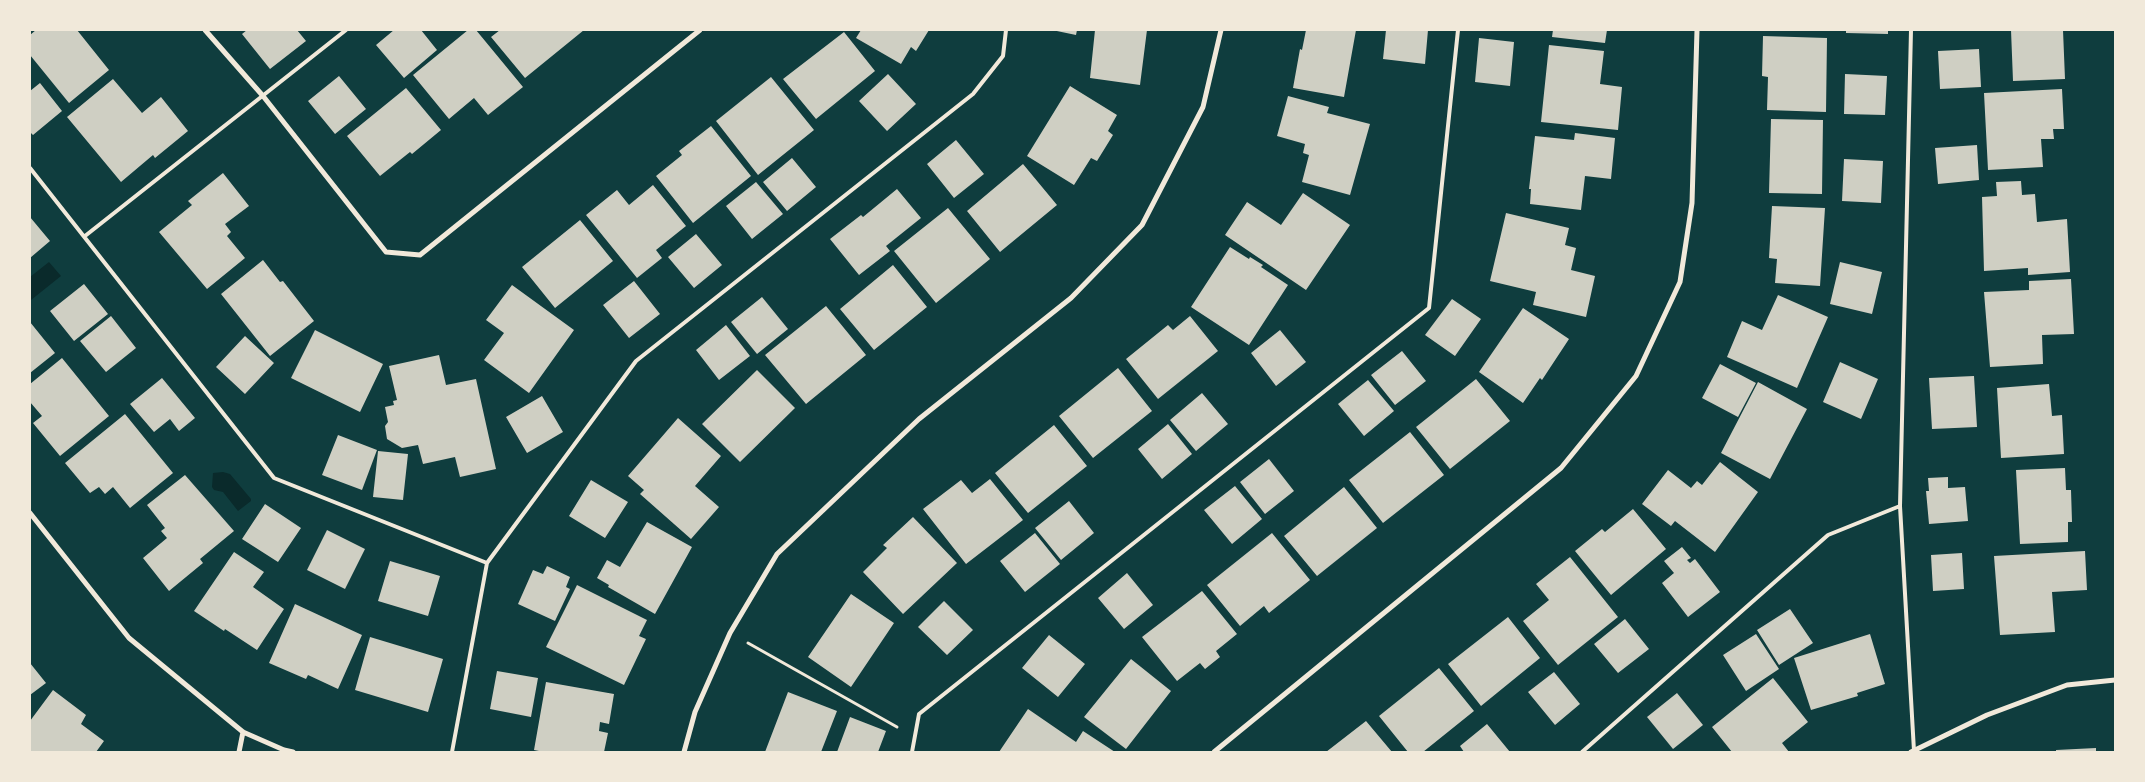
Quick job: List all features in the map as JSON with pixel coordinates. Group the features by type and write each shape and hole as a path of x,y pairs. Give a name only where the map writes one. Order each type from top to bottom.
{"street":[{"path":"206,30 263,96 386,252 420,256 700,30"},
{"path":"684,752 695,712 730,633 777,554 919,419 1071,298 1142,226 1204,107 1221,30"},
{"path":"1214,752 1561,468 1636,376 1680,282 1692,203 1696,30"},
{"path":"30,513 128,638 243,732 293,752"},
{"path":"1913,751 1987,715 2067,685 2115,680"},
{"path":"239,752 243,732"}],"lane":[{"path":"84,236 346,30"},
{"path":"452,752 487,563 636,361 973,94 1003,56 1006,30"},
{"path":"912,752 919,714 1429,308 1458,30"},
{"path":"1911,30 1900,506 1913,751"},
{"path":"30,168 274,478 487,563"},
{"path":"1582,752 1828,535 1900,506"}],"path":[{"path":"730,633 915,737"}],"water":[{"path":"49,262 61,276 31,300 30,277"},
{"path":"223,472 230,474 251,499 238,511 223,492 214,490 212,487 213,473"}],"building":[{"path":"36,30 77,30 109,70 69,103 30,55 30,35"},
{"path":"247,30 297,30 306,41 270,69 242,34"},
{"path":"394,30 421,30 437,50 404,78 376,45"},
{"path":"468,30 476,30 523,87 488,115 474,98 449,119 413,75"},
{"path":"500,30 584,30 525,78 491,37"},
{"path":"861,30 929,30 916,51 911,47 901,64 856,38"},
{"path":"1052,30 1077,30 1076,35"},
{"path":"1095,30 1147,30 1140,85 1090,78"},
{"path":"1306,30 1356,30 1344,97 1293,88 1300,49 1302,50"},
{"path":"1386,30 1428,30 1425,64 1383,59"},
{"path":"1553,30 1607,30 1605,43 1552,37"},
{"path":"1846,30 1888,30 1888,34 1846,33"},
{"path":"2011,30 2063,30 2065,79 2013,81"},
{"path":"844,32 875,71 816,119 783,79"},
{"path":"1763,36 1827,38 1826,112 1767,110 1768,77 1762,76"},
{"path":"1479,38 1514,42 1510,86 1475,82"},
{"path":"1549,45 1604,51 1600,84 1622,87 1618,130 1541,122"},
{"path":"1979,49 1981,87 1940,89 1938,51"},
{"path":"888,74 916,104 887,131 859,101"},
{"path":"1845,74 1887,76 1885,115 1844,114"},
{"path":"339,76 366,109 335,134 308,101"},
{"path":"771,77 814,130 758,175 716,121"},
{"path":"113,79 142,113 161,97 188,131 155,158 153,155 121,182 67,117"},
{"path":"40,83 62,111 33,135 30,132 30,91"},
{"path":"1070,86 1117,115 1108,131 1113,135 1097,161 1091,158 1074,185 1027,156"},
{"path":"406,88 441,130 412,154 410,152 380,176 347,136"},
{"path":"2062,89 2064,129 2053,129 2054,139 2041,139 2043,167 1988,170 1984,93"},
{"path":"1288,96 1329,107 1327,113 1370,124 1350,195 1302,182 1309,155 1303,153 1305,144 1277,136"},
{"path":"1771,119 1823,120 1822,194 1769,193"},
{"path":"711,126 751,176 693,223 656,176 682,155 679,151"},
{"path":"1575,133 1615,138 1611,179 1585,176 1581,210 1530,204 1531,189 1529,189 1535,136 1574,140"},
{"path":"956,140 984,174 954,198 927,164"},
{"path":"1977,145 1979,180 1938,184 1935,148"},
{"path":"792,158 816,187 787,211 763,182"},
{"path":"1844,159 1883,161 1881,203 1842,201"},
{"path":"1023,164 1057,205 1000,252 967,211"},
{"path":"223,173 249,206 225,224 231,232 227,236 245,258 207,289 159,232 192,205 188,201"},
{"path":"2021,181 2022,195 2035,194 2037,222 2067,219 2070,272 2028,275 2028,268 1984,271 1982,197 1997,196 1996,182"},
{"path":"756,182 783,214 752,239 726,206"},
{"path":"653,185 686,226 656,250 662,258 637,278 586,215 617,190 629,205"},
{"path":"897,189 921,218 886,246 890,251 859,275 830,239 861,215 863,217"},
{"path":"1303,193 1350,225 1306,290 1225,235 1247,202 1281,225"},
{"path":"1772,206 1825,208 1820,286 1775,283 1777,259 1769,258"},
{"path":"948,208 990,259 936,303 894,251"},
{"path":"1506,213 1569,228 1565,245 1576,248 1571,270 1595,276 1586,317 1533,305 1536,292 1490,281"},
{"path":"30,217 50,241 30,258"},
{"path":"580,220 613,261 555,308 522,267"},
{"path":"696,234 722,265 694,288 668,257"},
{"path":"1230,247 1263,265 1261,267 1288,285 1249,345 1191,307"},
{"path":"263,260 280,282 283,281 314,321 270,356 221,294"},
{"path":"1840,262 1882,272 1872,314 1830,304"},
{"path":"893,265 927,307 874,350 840,309"},
{"path":"2071,279 2074,334 2042,335 2043,364 1990,367 1984,292 2029,290 2029,281"},
{"path":"634,281 660,314 629,338 603,305"},
{"path":"84,284 108,314 74,341 50,311"},
{"path":"512,285 574,330 529,393 484,360 504,333 486,320"},
{"path":"1778,295 1828,317 1797,388 1727,357 1742,321 1762,330"},
{"path":"762,297 788,329 757,354 731,322"},
{"path":"1452,299 1481,319 1455,356 1425,335"},
{"path":"826,306 866,355 806,404 765,355"},
{"path":"1523,308 1569,339 1542,380 1540,378 1523,403 1479,372"},
{"path":"111,316 136,348 106,372 80,341"},
{"path":"1190,316 1218,351 1158,399 1126,359 1168,325 1173,330"},
{"path":"30,322 55,353 30,373"},
{"path":"726,325 750,356 719,380 696,350"},
{"path":"315,330 383,364 360,412 291,378"},
{"path":"1280,330 1306,362 1276,386 1251,353"},
{"path":"245,336 274,363 245,394 216,367"},
{"path":"1402,351 1426,381 1395,405 1371,375"},
{"path":"439,355 446,385 476,379 496,469 460,477 455,457 423,464 418,445 402,448 387,439 385,426 388,422 385,407 394,405 393,401 397,400 389,366"},
{"path":"62,358 109,416 60,456 33,423 42,416 30,402 30,384"},
{"path":"1840,362 1878,379 1861,419 1823,402"},
{"path":"1720,364 1756,383 1738,417 1702,398"},
{"path":"1118,368 1152,411 1093,458 1059,416"},
{"path":"757,370 795,408 740,462 702,424"},
{"path":"1974,376 1977,427 1932,429 1929,378"},
{"path":"162,378 195,418 179,431 170,419 154,432 130,404"},
{"path":"1476,379 1510,421 1450,469 1416,427"},
{"path":"1368,380 1394,411 1364,436 1338,404"},
{"path":"1758,382 1807,409 1770,479 1721,453"},
{"path":"2049,384 2052,416 2062,415 2064,454 2001,458 1997,388"},
{"path":"1202,393 1228,424 1196,451 1170,420"},
{"path":"542,396 563,432 527,453 506,417"},
{"path":"125,414 173,473 130,508 113,487 105,494 99,487 90,493 65,463"},
{"path":"678,418 721,456 695,486 719,507 691,539 640,494 644,490 628,476"},
{"path":"1168,424 1192,454 1162,479 1138,449"},
{"path":"1054,425 1087,466 1028,513 995,473"},
{"path":"1410,432 1444,475 1383,523 1349,480"},
{"path":"338,435 377,450 362,490 322,475"},
{"path":"378,451 408,454 403,500 373,497"},
{"path":"1269,459 1294,491 1265,514 1240,482"},
{"path":"1720,462 1758,492 1715,552 1675,521 1671,526 1642,504 1668,470 1691,488 1697,481 1702,485"},
{"path":"2065,468 2066,490 2071,490 2072,522 2068,522 2068,542 2020,544 2016,470"},
{"path":"185,475 234,531 200,559 203,563 169,591 143,558 167,538 161,531 165,528 147,505"},
{"path":"1948,477 1948,488 1965,487 1968,521 1929,524 1926,491 1929,491 1928,478"},
{"path":"990,479 1023,520 966,564 923,509 961,480 972,493"},
{"path":"591,480 628,502 605,538 569,516"},
{"path":"1235,486 1262,519 1232,544 1204,510"},
{"path":"1344,487 1377,528 1317,576 1284,536"},
{"path":"1069,501 1094,533 1061,560 1035,528"},
{"path":"265,504 301,528 278,562 242,539"},
{"path":"1633,509 1666,549 1611,595 1575,551 1602,529 1605,532"},
{"path":"913,517 957,563 903,614 863,572 887,548 883,545"},
{"path":"647,522 692,547 655,614 608,587 609,585 597,578 607,560 620,567"},
{"path":"327,530 365,549 345,589 307,570"},
{"path":"1035,533 1060,564 1025,592 1000,561"},
{"path":"1272,533 1310,580 1269,613 1264,606 1240,626 1207,585"},
{"path":"1682,547 1691,558 1687,560 1690,563 1695,559 1720,592 1688,617 1662,583 1674,573 1664,561"},
{"path":"2085,551 2087,590 2052,592 2055,632 2000,635 1994,556"},
{"path":"234,552 264,572 253,587 284,609 257,650 194,611"},
{"path":"1962,553 1964,589 1933,591 1931,555"},
{"path":"1570,557 1618,617 1558,665 1523,621 1549,600 1536,584"},
{"path":"390,561 440,576 428,616 378,601"},
{"path":"547,566 570,577 566,587 570,589 555,621 518,604 533,570 543,574"},
{"path":"1127,573 1153,605 1124,629 1098,598"},
{"path":"577,585 647,620 639,636 646,639 624,685 546,647"},
{"path":"1202,591 1237,634 1216,651 1220,657 1205,669 1200,663 1177,681 1142,637"},
{"path":"851,594 894,623 851,687 808,657"},
{"path":"944,601 973,630 947,655 918,627"},
{"path":"295,604 362,635 338,689 308,675 306,679 269,663"},
{"path":"1790,609 1813,643 1779,665 1757,630"},
{"path":"1508,617 1540,658 1481,706 1448,664"},
{"path":"1625,619 1649,649 1618,673 1594,644"},
{"path":"1756,634 1779,669 1746,691 1723,655"},
{"path":"1870,634 1885,684 1857,693 1858,696 1811,710 1794,658"},
{"path":"1049,635 1085,664 1058,697 1022,668"},
{"path":"370,637 443,659 428,712 355,690"},
{"path":"1131,659 1171,691 1126,749 1084,717"},
{"path":"30,663 46,683 30,695"},
{"path":"1439,668 1474,711 1423,752 1408,752 1379,716"},
{"path":"497,671 538,678 531,717 490,709"},
{"path":"1554,672 1580,704 1555,725 1528,692"},
{"path":"1773,678 1808,722 1782,743 1789,752 1732,752 1712,727"},
{"path":"546,682 614,694 609,724 600,722 599,731 608,733 604,752 544,752 534,750"},
{"path":"53,690 86,715 81,724 104,741 96,752 30,752 30,721"},
{"path":"788,692 837,711 821,752 765,752"},
{"path":"1677,693 1703,725 1673,749 1647,717"},
{"path":"1028,709 1076,742 1083,731 1115,752 999,752"},
{"path":"850,717 886,731 878,752 837,752"},
{"path":"1366,721 1392,752 1326,752"},
{"path":"1487,724 1510,752 1464,752 1460,746"},
{"path":"2096,748 2096,752 2056,752 2056,750"}]}
